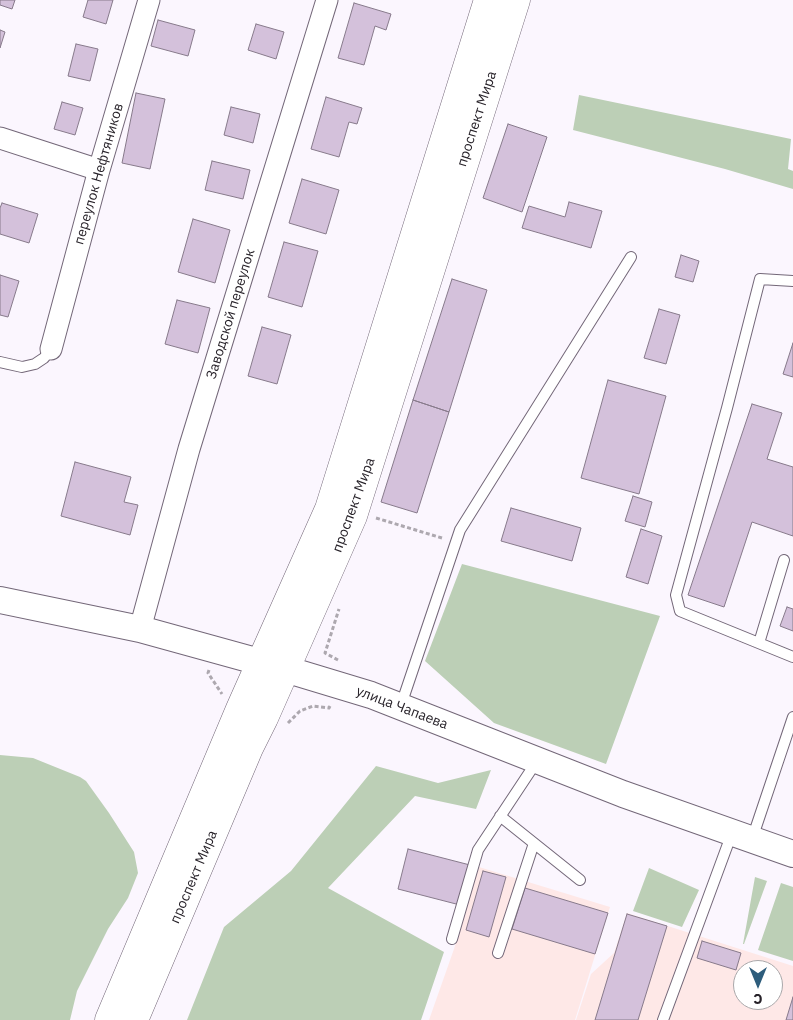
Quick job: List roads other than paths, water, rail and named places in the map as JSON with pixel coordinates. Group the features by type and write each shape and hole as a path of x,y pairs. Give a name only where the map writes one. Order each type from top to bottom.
{"main road":[{"name":"проспект Мира","path":"134,1020 249,748 273,666 329,509 488,0"},
{"name":"проспект Мира","path":"109,1020 273,666 353,516 516,0"}],"street":[{"name":"переулок Нефтяников","path":"51,349 99,170 149,0"},
{"name":"Заводской переулок","path":"140,630 189,449 327,0"},
{"path":"0,138 99,170"},
{"name":"улица Чапаева","path":"0,600 140,630 362,692 742,837 793,854"}],"lane":[{"path":"400,706 460,530 631,257"},
{"path":"793,281 760,279 728,408 676,595 680,611 793,657"},
{"path":"0,362 22,367 35,364 44,358 51,349"},
{"path":"758,643 784,560"},
{"path":"663,1020 793,717"},
{"path":"452,939 478,850 538,760"},
{"path":"500,816 580,880"},
{"path":"498,953 534,843"}]}
